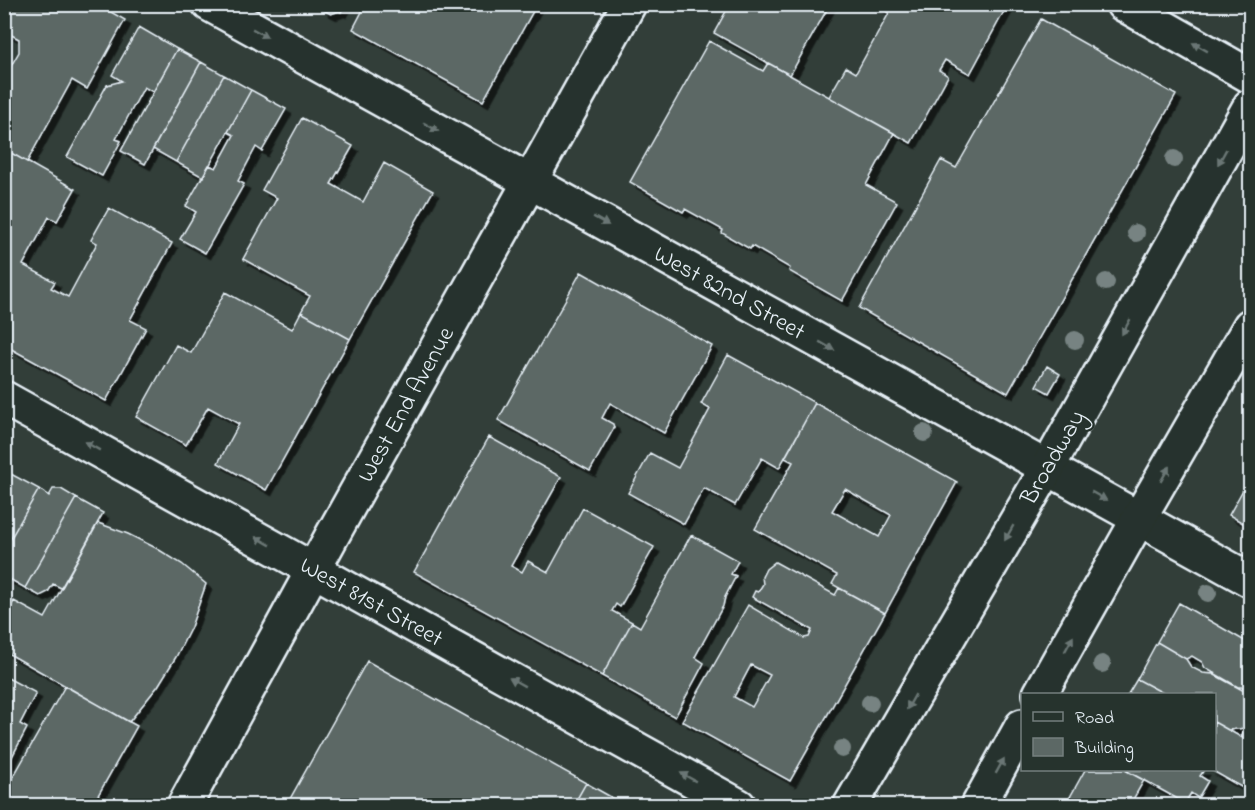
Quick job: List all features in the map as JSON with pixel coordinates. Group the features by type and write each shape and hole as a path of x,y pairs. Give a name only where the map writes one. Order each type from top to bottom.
{"street":[{"name":"West 82nd Street","path":"209,4 1251,580"},
{"name":"West End Avenue","path":"184,806 629,4"},
{"path":"1123,4 1251,76"},
{"name":"Broadway","path":"850,806 1048,467 1251,106"},
{"path":"1041,693 1251,326"},
{"name":"West 81st Street","path":"4,398 739,806"},
{"path":"978,806 1021,730"}],"building":[{"path":"4,4 97,4 125,20 87,89 72,80 27,162 4,149 4,78 19,52 19,39 4,31"},
{"path":"322,4 346,4 341,12 331,14 323,10"},
{"path":"366,4 537,4 483,101 353,29"},
{"path":"730,4 830,4 790,75 714,33"},
{"path":"874,4 1008,4 970,74 945,60 939,70 948,76 911,143 829,97 846,67 856,73 889,13"},
{"path":"1041,19 1176,95 1008,393 859,308 941,160 956,168"},
{"path":"139,27 177,49 153,92 144,87 116,139 121,141 102,176 67,157 107,85 122,81 112,75"},
{"path":"709,41 763,71 768,63 894,133 866,185 897,202 842,301 789,271 790,268 752,246 750,249 722,233 723,230 685,209 683,212 630,182"},
{"path":"177,49 201,62 145,164 121,151"},
{"path":"201,62 224,75 176,162 153,149"},
{"path":"224,75 251,90 203,177 176,162"},
{"path":"251,90 286,109 262,151 256,147 238,181 244,184 205,253 180,239 196,212 186,206 209,165 216,168 234,135 228,132"},
{"path":"302,118 353,146 331,184 363,202 384,163 433,191 350,339 301,312 310,296 243,259 277,198 262,190"},
{"path":"4,149 75,189 57,221 49,217 23,265 55,282 51,288 68,297 97,243 91,240 109,208 172,243 130,320 146,328 106,401 4,345"},
{"path":"581,272 712,346 664,433 610,403 602,418 613,424 614,428 590,471 498,420"},
{"path":"225,292 292,329 301,312 350,339 266,490 218,463 239,424 208,407 186,445 136,417 176,345 191,353"},
{"path":"728,355 815,403 779,468 762,458 735,505 704,488 684,524 628,493 650,453 678,468 710,409 701,404"},
{"path":"1047,366 1060,374 1049,393 1036,386"},
{"path":"815,403 957,482 885,613 832,584 837,575 755,529 793,462 785,458","holes":["845,489 891,515 879,537 832,511"]},
{"path":"489,437 561,477 511,566 522,572 528,561 548,572 583,508 654,547 620,607 616,604 612,611 632,622 602,676 414,572"},
{"path":"9,473 39,489 4,550 4,481"},
{"path":"1250,477 1250,527 1229,515"},
{"path":"39,489 49,496 53,489 61,489 76,498 25,588 8,578 4,584 4,550"},
{"path":"76,498 103,513 61,588 53,584 48,592 40,596 25,588"},
{"path":"98,523 156,548 182,564 206,584 191,627 176,657 158,686 129,722 4,651 4,618 14,601 45,618"},
{"path":"691,535 738,561 731,574 736,576 723,606 695,657 704,663 675,717 602,676 632,622 640,627"},
{"path":"775,562 835,595 839,588 885,613 790,781 682,721 748,605 804,638 809,637 812,630 752,597 763,584 762,577 766,569","holes":["751,665 770,675 752,707 734,697"]},
{"path":"1179,603 1250,644 1250,690 1247,687 1238,687 1205,668 1202,662 1192,656 1186,659 1157,642"},
{"path":"1157,642 1186,659 1191,667 1203,673 1213,674 1248,693 1250,720 1246,728 1228,730 1216,723 1216,693 1163,693 1137,679"},
{"path":"367,661 586,783 573,806 286,806"},
{"path":"4,676 36,693 20,724 27,728 4,772"},
{"path":"1137,679 1163,693 1129,693"},
{"path":"65,686 137,726 92,806 4,806 4,793"},
{"path":"1250,720 1250,742 1241,737"},
{"path":"1216,723 1250,742 1250,792 1213,771 1216,771"},
{"path":"1084,771 1127,771 1144,780 1131,803 1135,806 1065,806"},
{"path":"1127,771 1203,771 1200,776 1208,781 1198,798 1191,793 1185,803"},
{"path":"586,783 627,806 573,806"}]}
